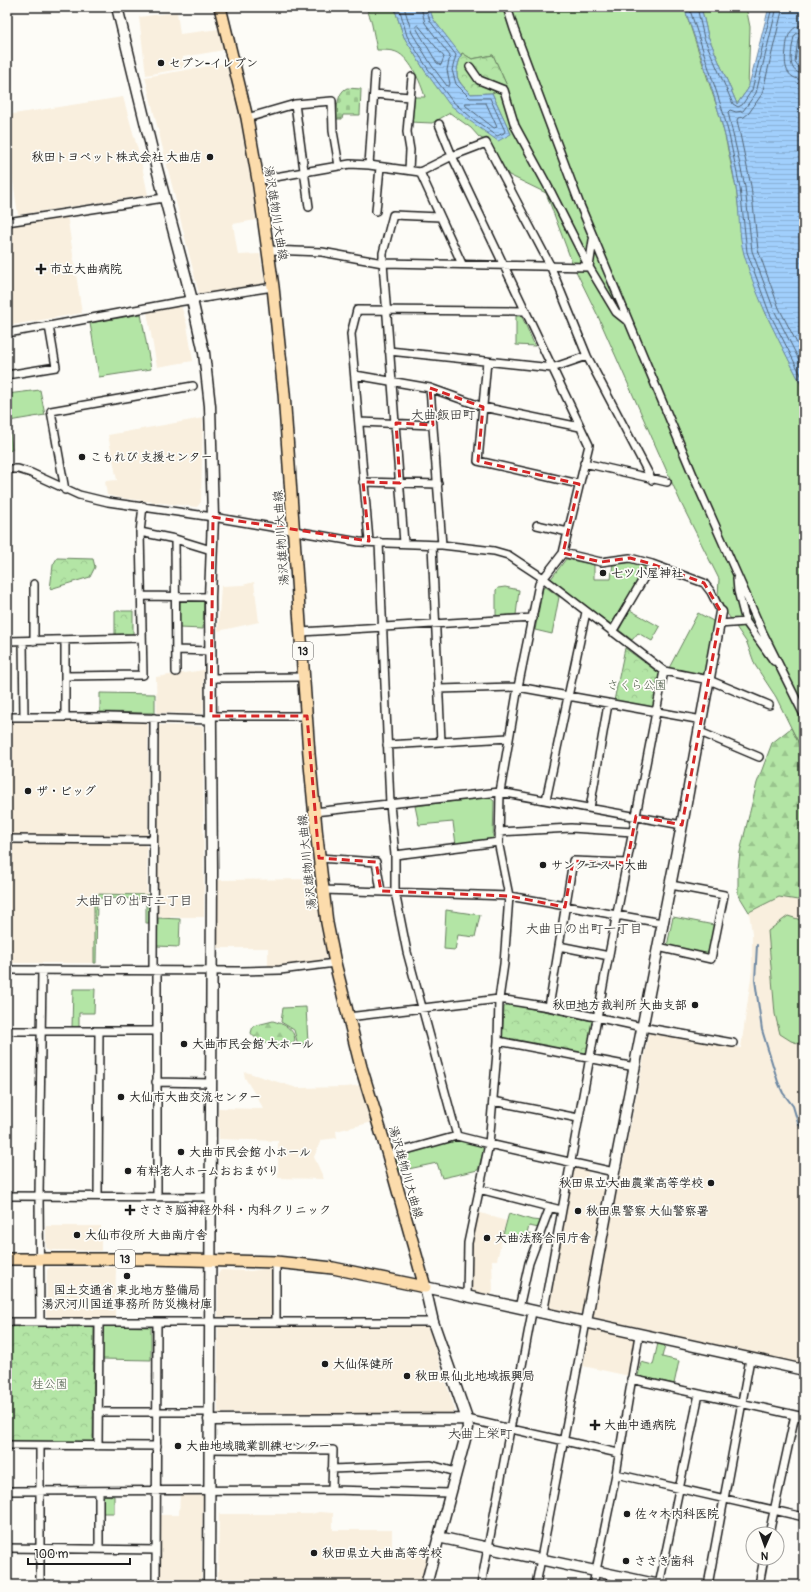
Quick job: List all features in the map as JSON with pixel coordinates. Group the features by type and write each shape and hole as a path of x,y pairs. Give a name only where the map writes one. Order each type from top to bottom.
{"main road":[{"name":"湯沢雄物川大曲線","path":"220,7 247,118 269,250 284,393 314,812 323,890 335,963 348,1017 425,1288"},
{"name":"13","path":"7,1259 211,1260 276,1262 332,1268 425,1288"}],"street":[{"path":"117,7 164,198 192,300 204,353 209,392 213,517 210,597 212,970 209,1585"},
{"path":"507,7 593,238 628,322 737,575 804,715"},
{"path":"470,67 479,80 504,90 515,126 589,267 616,312 628,322"},
{"path":"369,165 375,74"},
{"path":"409,170 410,150 406,132 412,77"},
{"path":"374,94 410,97"},
{"path":"247,118 295,104 332,101 334,131 339,166"},
{"path":"295,104 309,207"},
{"path":"439,124 452,156 589,445 563,553 539,584 518,687 500,792 499,842 502,865 509,896 504,964 499,999 498,1041 489,1144 468,1243 467,1296"},
{"path":"258,180 350,164 420,172 452,156 486,143 550,265 588,356 652,480"},
{"path":"376,211 380,167"},
{"path":"420,172 462,264"},
{"path":"7,222 164,198"},
{"path":"404,543 383,253 394,215 440,217"},
{"path":"589,267 593,238"},
{"path":"269,250 322,252 383,263 550,265 589,267"},
{"path":"7,333 273,287"},
{"path":"369,542 351,334 357,310 526,311"},
{"path":"7,375 56,367 48,326"},
{"path":"389,351 552,368 588,356"},
{"path":"487,361 478,461 579,484"},
{"path":"355,375 430,388 483,407 580,427"},
{"path":"66,490 51,411 193,386"},
{"path":"430,388 442,545"},
{"path":"359,422 434,425"},
{"path":"584,463 652,480 667,482"},
{"path":"7,469 18,469 31,473 66,490 92,499 213,517 359,542 442,545 494,551 508,555 543,578 664,671 709,680 770,705"},
{"path":"364,482 438,484"},
{"path":"65,676 143,676 140,532 143,506"},
{"path":"537,525 568,532"},
{"path":"140,532 175,539 211,550"},
{"path":"175,539 176,672"},
{"path":"379,542 390,804 395,855 395,892 406,952 457,1136"},
{"path":"432,545 441,742"},
{"path":"536,1585 614,1172 700,732 721,612 711,592 704,583 652,564 630,558 601,562 563,553"},
{"path":"612,632 652,564"},
{"path":"737,575 738,591 746,622 778,668 784,673"},
{"path":"34,584 34,641"},
{"path":"141,596 176,595 210,597"},
{"path":"546,800 586,612"},
{"path":"301,632 533,618"},
{"path":"719,624 746,622"},
{"path":"7,641 65,641 142,638"},
{"path":"23,641 24,717"},
{"path":"65,641 65,717"},
{"path":"176,650 211,651"},
{"path":"543,1314 589,1058 664,671"},
{"path":"211,678 304,677"},
{"path":"438,689 518,687 656,713 702,720"},
{"path":"590,808 608,704"},
{"path":"7,717 211,718 307,716"},
{"path":"154,718 152,840 156,1031 157,1197"},
{"path":"700,732 759,757"},
{"path":"387,745 509,738"},
{"path":"314,812 500,792 682,825"},
{"path":"499,832 571,828 633,832"},
{"path":"7,839 152,840"},
{"path":"395,855 499,842"},
{"path":"319,858 376,862 380,891"},
{"path":"549,1008 573,861 627,863"},
{"path":"658,947 711,959 724,895 671,884"},
{"path":"323,890 509,896 662,923"},
{"path":"559,946 609,956"},
{"path":"7,970 280,970 335,963"},
{"path":"40,1322 39,1196 42,970"},
{"path":"348,1017 499,999 642,1028 733,1043"},
{"path":"7,1031 156,1031"},
{"path":"98,1196 99,1031"},
{"path":"498,1041 635,1067"},
{"path":"156,1082 211,1083"},
{"path":"493,1101 578,1118"},
{"path":"388,1155 457,1136 614,1172"},
{"path":"479,1189 561,1210"},
{"path":"7,1196 210,1197"},
{"path":"519,1308 529,1263 550,1207"},
{"path":"276,1262 276,1321"},
{"path":"426,1585 468,1428 467,1419 433,1322 425,1288 804,1370"},
{"path":"481,1585 532,1312"},
{"path":"7,1322 433,1322"},
{"path":"98,1446 99,1322"},
{"path":"156,1585 158,1411 157,1322"},
{"path":"593,1585 616,1474 618,1453 639,1335"},
{"path":"708,1585 750,1359"},
{"path":"631,1379 804,1417"},
{"path":"438,1537 660,1585 699,1394"},
{"path":"98,1412 158,1411 210,1416 467,1419 618,1453"},
{"path":"771,1526 795,1415"},
{"path":"7,1445 157,1446"},
{"path":"40,1446 40,1585"},
{"path":"210,1449 333,1450 332,1490"},
{"path":"332,1469 431,1465 456,1472"},
{"path":"616,1474 804,1517"},
{"path":"7,1491 332,1490 450,1493"},
{"path":"98,1550 99,1491"},
{"path":"7,1548 156,1550"},
{"path":"759,1585 763,1566"}],"highlighted area":[{"path":"430,388 483,407 478,461 579,484 563,553 601,562 630,558 652,564 704,583 721,612 682,825 636,816 627,863 573,861 565,907 509,896 381,891 376,862 319,858 307,716 211,716 213,517 369,541 363,482 400,483 396,423 433,425"}],"shaded area":[{"path":"177,12 180,34 219,29 224,50 183,57 185,68 146,75 139,17"},
{"path":"227,63 241,120 251,176 256,220 233,224 238,255 260,254 265,284 199,294 145,77"},
{"path":"123,97 141,161 148,195 18,215 7,139 7,115"},
{"name":"市立大曲病院","path":"67,215 82,313 7,326 7,224"},
{"path":"181,305 187,325 193,361 157,367 147,312"},
{"path":"203,418 201,502 197,507 120,498 107,495 105,481 117,480 108,435"},
{"path":"254,582 259,622 218,631 221,586 243,585"},
{"path":"204,670 203,714 157,713 156,677"},
{"path":"7,719 144,720 148,724 148,833 144,837 7,837"},
{"path":"157,725 203,726 204,917 157,917"},
{"path":"7,843 143,844 147,847 147,895 94,894 94,963 7,963"},
{"path":"314,879 327,961 268,967 268,948 217,948 218,880"},
{"name":"秋田県立大曲農業高等学校","path":"779,897 804,901 804,1364 592,1317 649,1032 741,1048 752,971 752,933 749,912"},
{"path":"246,1072 297,1088 346,1087 361,1085 373,1122 336,1131 337,1138 321,1140 314,1157 324,1179 278,1178 278,1141 219,1139 218,1108 264,1109 245,1078 244,1073"},
{"path":"574,1165 589,1168 586,1187 605,1190 582,1312 578,1314 549,1308 547,1305 571,1167"},
{"path":"478,1212 506,1221 497,1260 492,1260 493,1291 491,1295 474,1292 471,1288 471,1245"},
{"path":"46,1226 101,1226 101,1251 51,1250 46,1248"},
{"path":"50,1267 116,1267 115,1319 48,1318 46,1315 47,1270"},
{"path":"270,1268 273,1269 273,1316 271,1319 218,1318 218,1274 221,1270 251,1271"},
{"path":"218,1324 427,1324 455,1410 452,1413 218,1413"},
{"path":"590,1328 636,1338 629,1376 583,1366"},
{"path":"180,1495 203,1495 201,1585 159,1585 160,1515 179,1515"},
{"name":"秋田県立大曲高等学校","path":"319,1512 333,1513 333,1530 392,1530 392,1548 429,1558 422,1585 218,1585 219,1514 311,1514"}],"green space":[{"path":"366,7 394,7 404,37 425,71 449,103 470,121 511,134 492,93 507,86 493,55 472,59 462,53 461,56 433,19 429,7 505,7 518,41 508,7 684,7 719,113 725,136 736,188 744,253 766,314 804,390 804,754 776,697 755,665 747,643 726,612 718,596 719,579 681,503 597,314 573,265 546,193 509,175 488,142 479,137 471,128 450,113 432,123 410,122 412,97 425,97 421,84 414,70 399,53 387,50 377,50 371,20"},
{"path":"701,7 746,7 750,27 748,89 737,104 708,36"},
{"path":"462,53 472,59 493,55 507,86 492,93 471,94 461,84 457,76"},
{"path":"347,88 361,89 360,115 343,115 342,119 336,119 339,97"},
{"path":"141,314 151,369 99,377 90,323"},
{"path":"516,316 521,316 523,319 535,346 516,345"},
{"path":"40,390 45,415 9,421 12,450 7,451 7,394"},
{"path":"57,558 93,559 95,567 90,577 50,589 53,565"},
{"path":"566,559 594,565 594,579 611,579 613,564 633,562 649,566 611,624 550,580"},
{"path":"505,587 519,590 516,615 496,616 496,590 498,588"},
{"path":"546,587 559,597 552,634 535,630 543,588"},
{"path":"180,598 204,598 203,629 179,628"},
{"path":"630,610 660,627 652,641 638,633 632,640 619,630"},
{"path":"115,611 133,611 133,636 115,636"},
{"path":"698,613 715,622 705,673 702,675 669,668"},
{"name":"さくら公園","path":"625,648 660,674 653,709 614,701"},
{"path":"100,693 155,694 155,713 100,712"},
{"path":"791,728 804,754 804,901 779,897 749,912 738,894 740,852 757,783 772,743"},
{"path":"489,797 494,801 493,841 456,845 453,822 419,825 415,806"},
{"path":"94,894 150,895 149,923 146,923 146,899 97,898 96,963 94,963"},
{"path":"446,910 480,915 475,937 458,935 455,950 444,949"},
{"path":"788,916 804,921 804,1045 791,1041 780,1034 775,1014 768,931"},
{"path":"673,917 714,925 708,954 667,946"},
{"path":"158,918 180,919 179,947 157,946"},
{"path":"73,989 95,989 94,1013 79,1013 79,1027 72,1027"},
{"path":"508,1004 593,1021 587,1056 502,1040 504,1007"},
{"path":"306,1007 308,1043 298,1045 294,1030 281,1022 283,1008"},
{"path":"273,1021 284,1025 293,1032 295,1040 291,1044 286,1046 273,1045 259,1040 251,1033 253,1026"},
{"path":"451,1141 473,1143 484,1149 478,1170 442,1178 437,1163 399,1171 394,1155"},
{"path":"509,1213 532,1220 542,1221 539,1228 529,1226 527,1234 536,1235 534,1242 503,1235"},
{"name":"桂公園","path":"7,1326 94,1326 93,1442 7,1441"},
{"path":"103,1326 151,1327 151,1360 102,1359"},
{"path":"658,1343 665,1345 662,1357 679,1361 674,1384 638,1376 641,1362 653,1365"},
{"path":"102,1495 114,1496 114,1513 102,1513"}],"water":[{"path":"394,7 429,7 433,19 461,55 457,68 457,77 459,81 471,94 492,93 511,134 498,141 449,104 425,71 404,37"},
{"path":"684,7 701,7 708,36 737,104 748,89 769,7 804,7 804,26 799,62 804,66 804,390 763,307 749,272 742,246 737,196 727,142 707,74"}],"waterway":[{"path":"757,945 755,980 762,1030 778,1082 783,1093 793,1106 798,1123 804,1131"}],"place":[{"name":"セブン-イレブン","path":"161,63"},
{"name":"秋田トヨペット株式会社 大曲店","path":"210,157"},
{"name":"市立大曲病院","path":"41,269"},
{"name":"こもれび 支援センター","path":"82,457"},
{"name":"七ツ小屋神社","path":"603,573"},
{"name":"ザ・ビッグ","path":"28,791"},
{"name":"サンクエスト大曲","path":"543,865"},
{"name":"秋田地方裁判所 大曲支部","path":"695,1005"},
{"name":"大曲市民会館 大ホール","path":"184,1044"},
{"name":"大仙市大曲交流センター","path":"121,1097"},
{"name":"大曲市民会館 小ホール","path":"181,1152"},
{"name":"有料老人ホームおおまがり","path":"128,1171"},
{"name":"秋田県立大曲農業高等学校","path":"711,1183"},
{"name":"ささき脳神経外科・内科クリニック","path":"130,1210"},
{"name":"秋田県警察 大仙警察署","path":"578,1211"},
{"name":"大仙市役所 大曲南庁舎","path":"77,1235"},
{"name":"大曲法務合同庁舎","path":"487,1238"},
{"name":"国土交通省 東北地方整備局 湯沢河川国道事務所 防災機材庫","path":"127,1276"},
{"name":"大仙保健所","path":"325,1364"},
{"name":"秋田県仙北地域振興局","path":"407,1376"},
{"name":"大曲中通病院","path":"595,1425"},
{"name":"大曲地域職業訓練センター","path":"178,1446"},
{"name":"佐々木内科医院","path":"627,1514"},
{"name":"秋田県立大曲高等学校","path":"314,1553"},
{"name":"ささき歯科","path":"626,1561"}],"district":[{"name":"大曲飯田町","path":"443,414"},
{"name":"大曲日の出町二丁目","path":"134,900"},
{"name":"大曲日の出町一丁目","path":"584,928"},
{"name":"大曲上栄町","path":"480,1433"}]}
